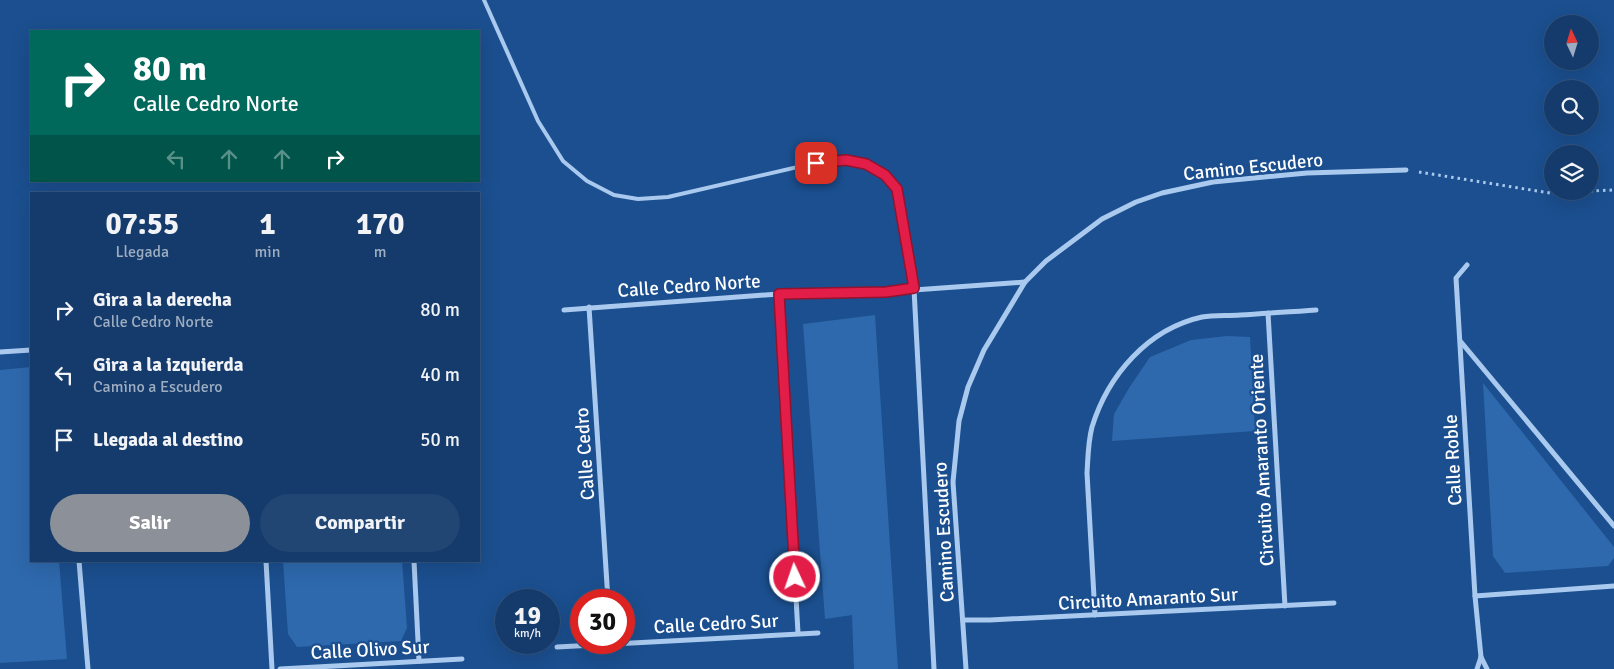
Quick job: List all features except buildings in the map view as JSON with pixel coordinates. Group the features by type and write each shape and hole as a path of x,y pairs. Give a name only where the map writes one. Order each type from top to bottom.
{"street":[{"name":"Camino Escudero","path":"966,669 953,482 958,421 968,386 984,350 1025,282 1046,261 1102,220 1136,202 1162,193 1213,182 1307,173 1406,170"},
{"name":"Calle Roble","path":"1467,264 1456,278 1480,658 1477,669"},
{"name":"Calle Cedro Norte","path":"564,310 779,294 886,292 914,288 1025,282"},
{"name":"Camino Escudero","path":"914,288 934,669"},
{"path":"779,294 798,634"},
{"name":"Calle Cedro","path":"589,307 607,589"},
{"path":"1095,615 1087,473 1092,429 1101,402 1117,375 1137,352 1156,337 1178,324 1204,317 1316,310"},
{"name":"Circuito Amaranto Oriente","path":"1268,313 1285,606"},
{"path":"1460,342 1614,526"},
{"path":"0,352 30,350"},
{"path":"79,562 88,669"},
{"path":"266,562 272,669"},
{"path":"414,562 419,661"},
{"path":"1475,596 1614,586"},
{"name":"Circuito Amaranto Sur","path":"963,620 1334,603"},
{"name":"Calle Cedro Sur","path":"635,642 818,632"},
{"name":"Calle Roble","path":"1480,658 1487,669"},
{"name":"Calle Olivo Sur","path":"280,669 462,659"}],"lane":[{"path":"484,0 538,121 563,161 587,181 614,195 638,199 668,197 816,163 846,160 866,164 885,175 897,189 914,288"}],"path":[{"path":"1406,170 1544,192"},
{"path":"1599,191 1614,190"}],"shaded area":[{"path":"875,315 898,669 854,669 852,615 825,619 803,324"},
{"path":"1227,336 1250,337 1255,431 1112,441 1114,414 1150,357 1191,340"},
{"path":"30,367 30,562 59,562 67,659 0,663 0,370"},
{"path":"1483,383 1614,547 1614,558 1608,566 1505,573 1493,556"},
{"path":"283,562 402,562 407,628 401,641 297,647 288,634"}],"route":[{"path":"795,577 779,294 886,292 914,288 897,189 885,175 866,164 846,160 816,163"}]}
